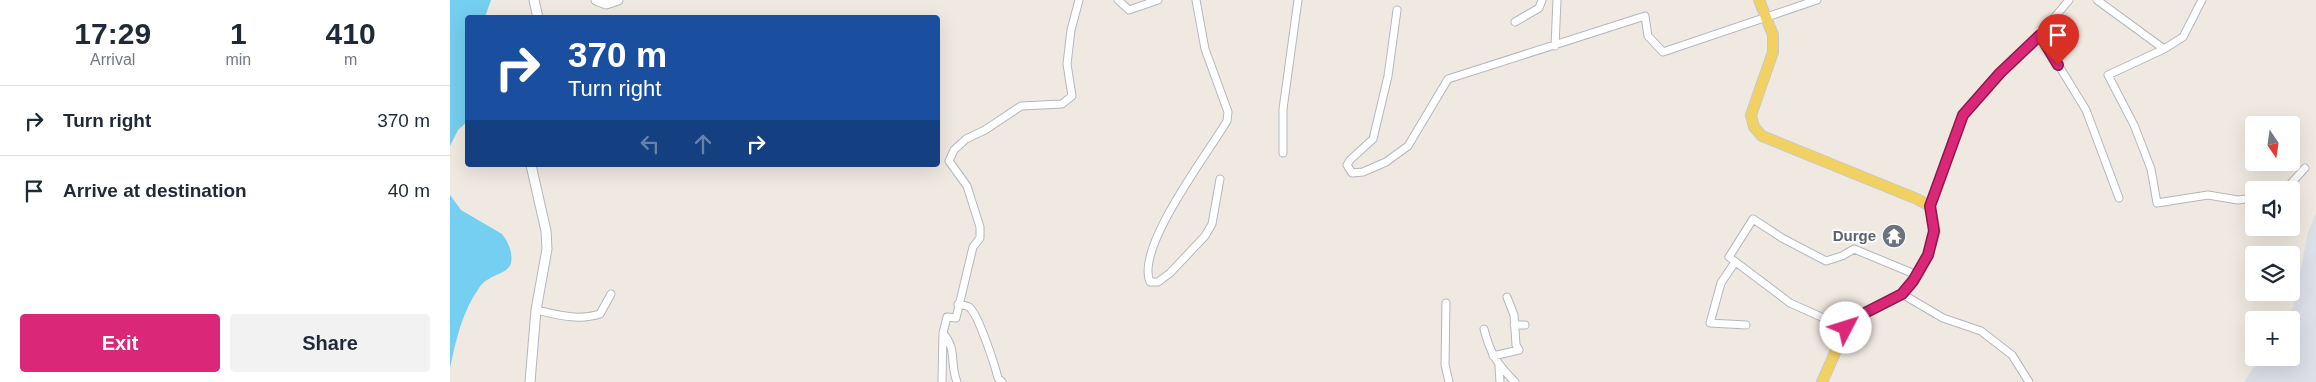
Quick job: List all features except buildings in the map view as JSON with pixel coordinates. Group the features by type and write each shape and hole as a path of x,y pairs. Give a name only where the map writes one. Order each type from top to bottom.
{"main road":[{"path":"534,0 537,15"},
{"path":"596,0 606,4 618,0"},
{"path":"1759,0 1773,35 1772,52 1751,116 1754,127 1762,136 1918,199 1930,206 1934,231 1928,255 1917,275 1902,294 1857,317 1846,328 1822,382"},
{"path":"530,382 536,310 547,248 546,230 531,167"}],"street":[{"path":"942,382 943,333 947,317 956,318 973,248 980,238 980,227 973,212 972,199 967,186 949,161 954,150 966,139 985,130 1021,106 1062,104 1072,96 1067,64 1071,30 1079,0"},
{"path":"1118,0 1129,10 1158,0"},
{"path":"1196,0 1205,48 1228,112 1227,121 1164,223 1148,260 1147,275 1150,282 1158,282 1170,273 1205,236 1212,224 1220,179"},
{"path":"1283,153 1283,109 1298,0"},
{"path":"1515,22 1539,8 1542,0"},
{"path":"1555,46 1557,0"},
{"path":"1397,10 1388,76 1373,139 1350,160 1348,165 1352,173 1363,172 1386,162 1408,146 1448,78 1555,46 1645,16 1648,36 1663,52 1818,0"},
{"path":"1930,206 1963,115 2000,73 2040,35 2070,0"},
{"path":"2098,0 2164,49"},
{"path":"2202,0 2183,37 2164,49 2108,75 2138,134 2151,169 2157,203 2208,195 2238,200 2245,199"},
{"path":"2040,35 2086,110 2120,198"},
{"path":"2293,181 2305,168"},
{"path":"1846,328 1790,302 1729,257 1752,219 1796,246 1826,260 1842,256 1854,249 1917,275"},
{"path":"1735,262 1721,283 1710,323 1746,325"},
{"path":"536,310 573,318 587,318 600,314 611,294"},
{"path":"1902,294 1943,318 1981,331 2012,356 2029,382"},
{"path":"1493,356 1518,350 1514,315 1507,297"},
{"path":"1446,303 1446,365 1449,382"},
{"path":"958,304 969,307 977,317 984,341 1002,382"},
{"path":"1514,325 1525,325"},
{"path":"1484,329 1493,356 1499,366 1515,382"},
{"path":"943,333 952,343 954,375 957,382"},
{"path":"1499,366 1500,382"}],"shaded area":[{"path":"2316,213 2316,382 2244,382 2255,366 2300,366 2300,311 2290,311 2294,301 2300,301 2300,272 2308,233"}],"water":[{"path":"450,0 491,0 486,15 465,15 465,124 458,130 450,146"},
{"path":"450,195 461,210 502,234 510,247 511,263 506,270 483,283 473,297 460,326 450,368"}],"place":[{"name":"Durge","path":"1894,236"}],"route":[{"path":"1846,328 1857,317 1902,294 1913,281 1928,255 1934,231 1930,206 1963,115 2000,73 2040,35 2058,65"}]}
